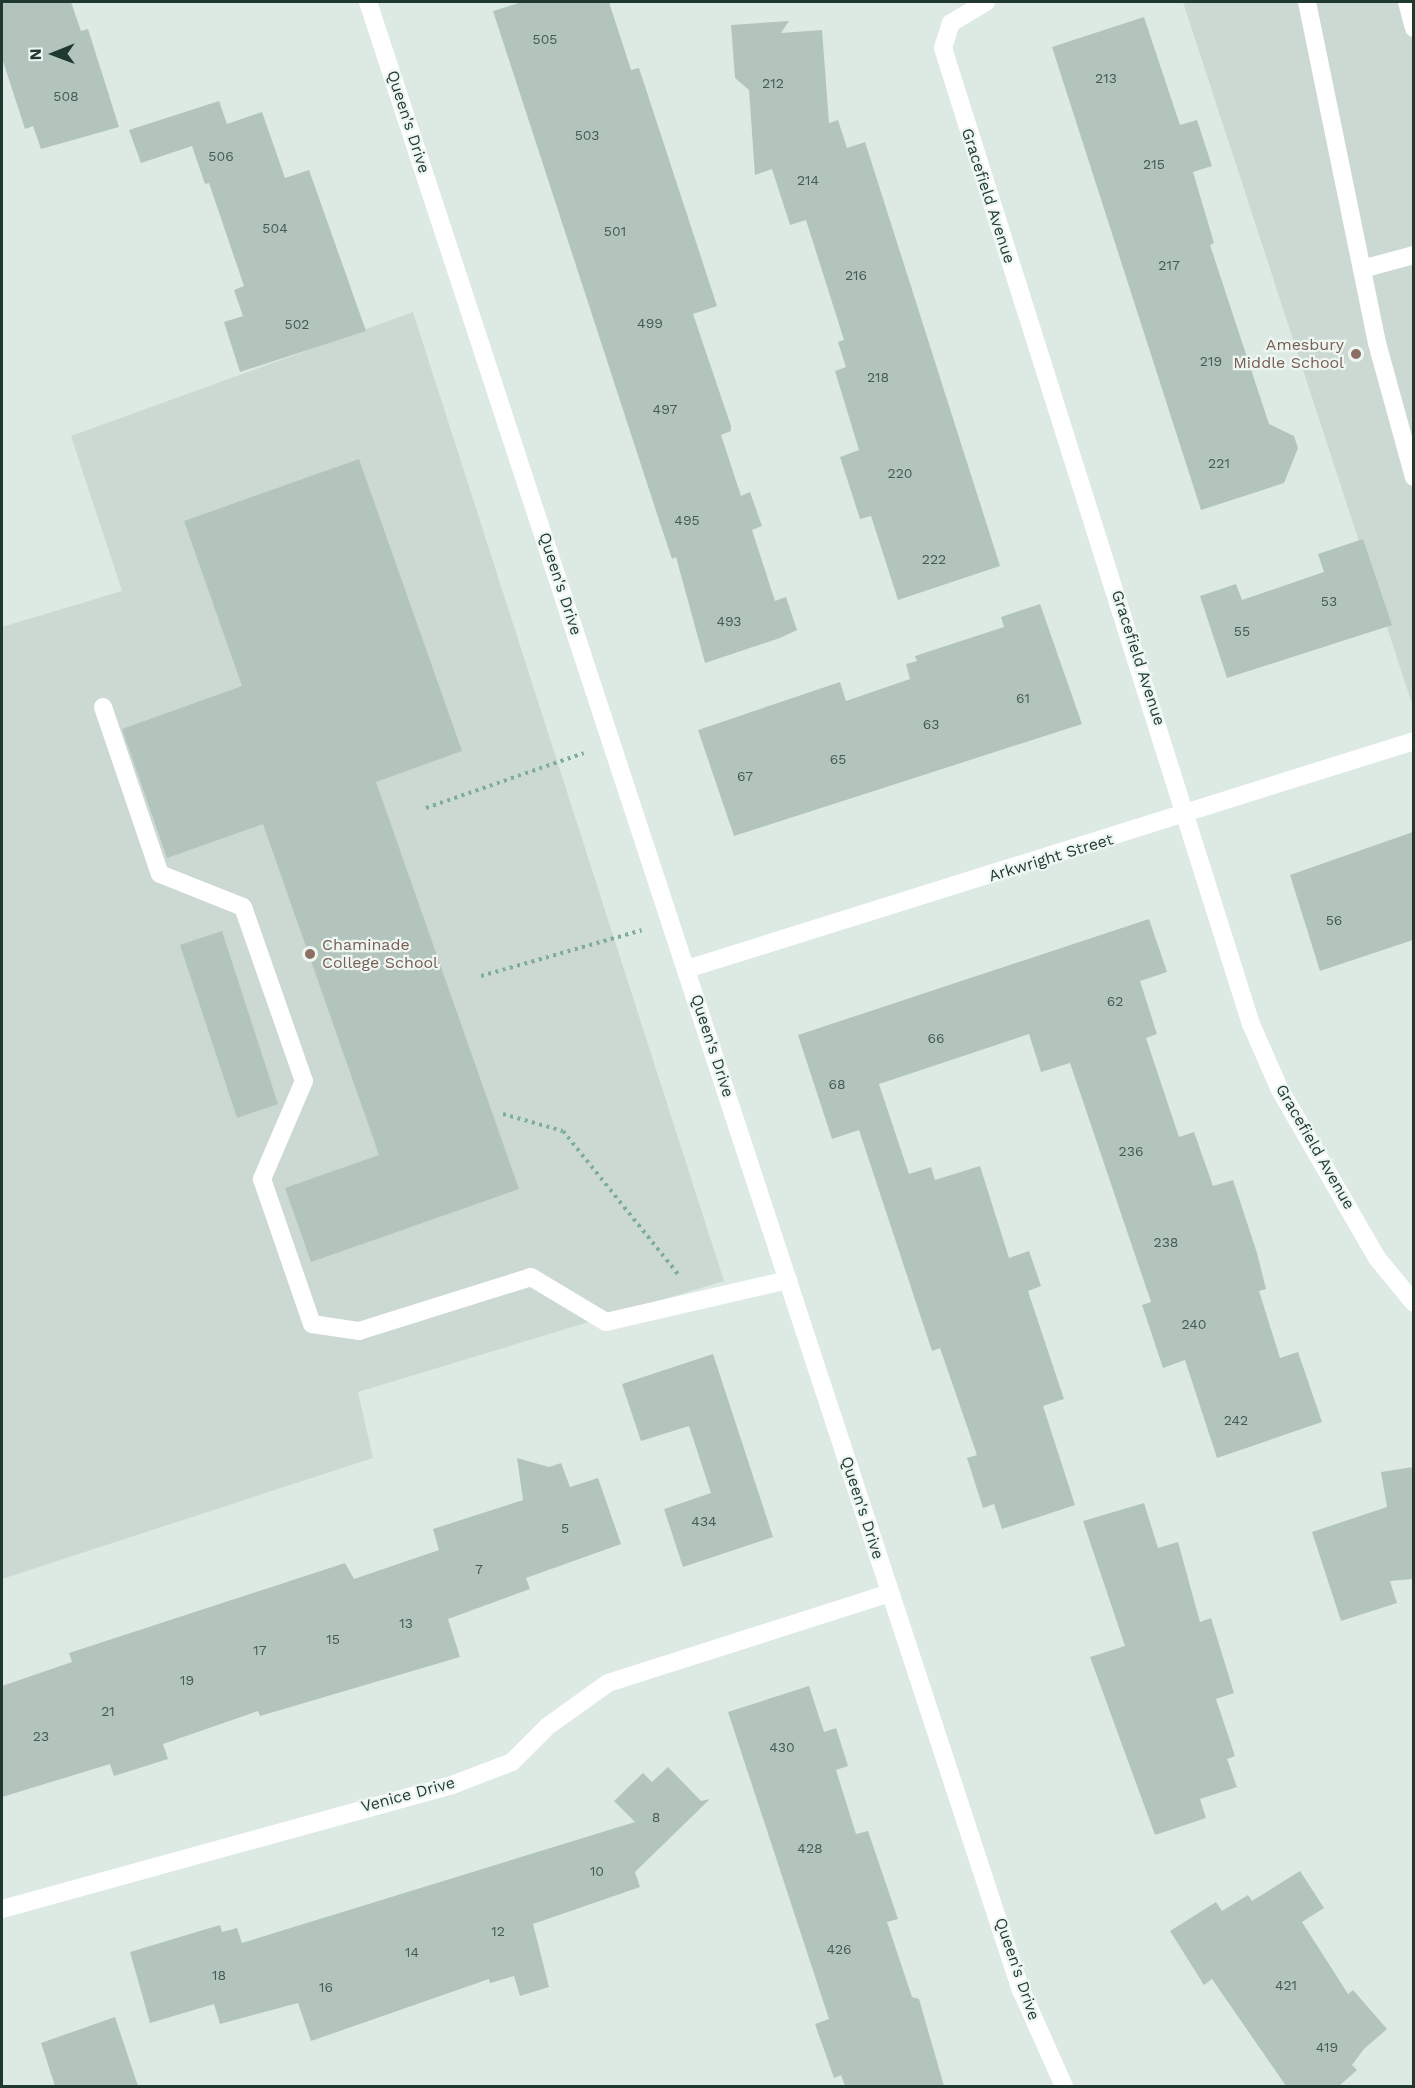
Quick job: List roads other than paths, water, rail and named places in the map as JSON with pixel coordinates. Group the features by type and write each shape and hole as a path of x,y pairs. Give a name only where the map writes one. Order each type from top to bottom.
{"street":[{"name":"Queen's Drive","path":"368,2 1021,1990 1064,2086"},
{"name":"Gracefield Avenue","path":"986,2 951,23 944,48 1188,816 1251,1024 1280,1090 1377,1258 1413,1303"},
{"path":"1307,2 1362,270 1413,477"},
{"path":"1407,2 1413,28"},
{"path":"1362,270 1413,255"},
{"path":"103,707 160,874 243,907 304,1081 262,1179 312,1324 359,1331 531,1278 606,1322 788,1280"},
{"name":"Arkwright Street","path":"687,969 1188,816 1413,741"},
{"name":"Venice Drive","path":"2,1909 452,1785 512,1761 548,1726 608,1683 890,1593"}],"place":[{"name":"Amesbury Middle School","path":"1356,354"},
{"name":"Chaminade College School","path":"310,954"}]}
